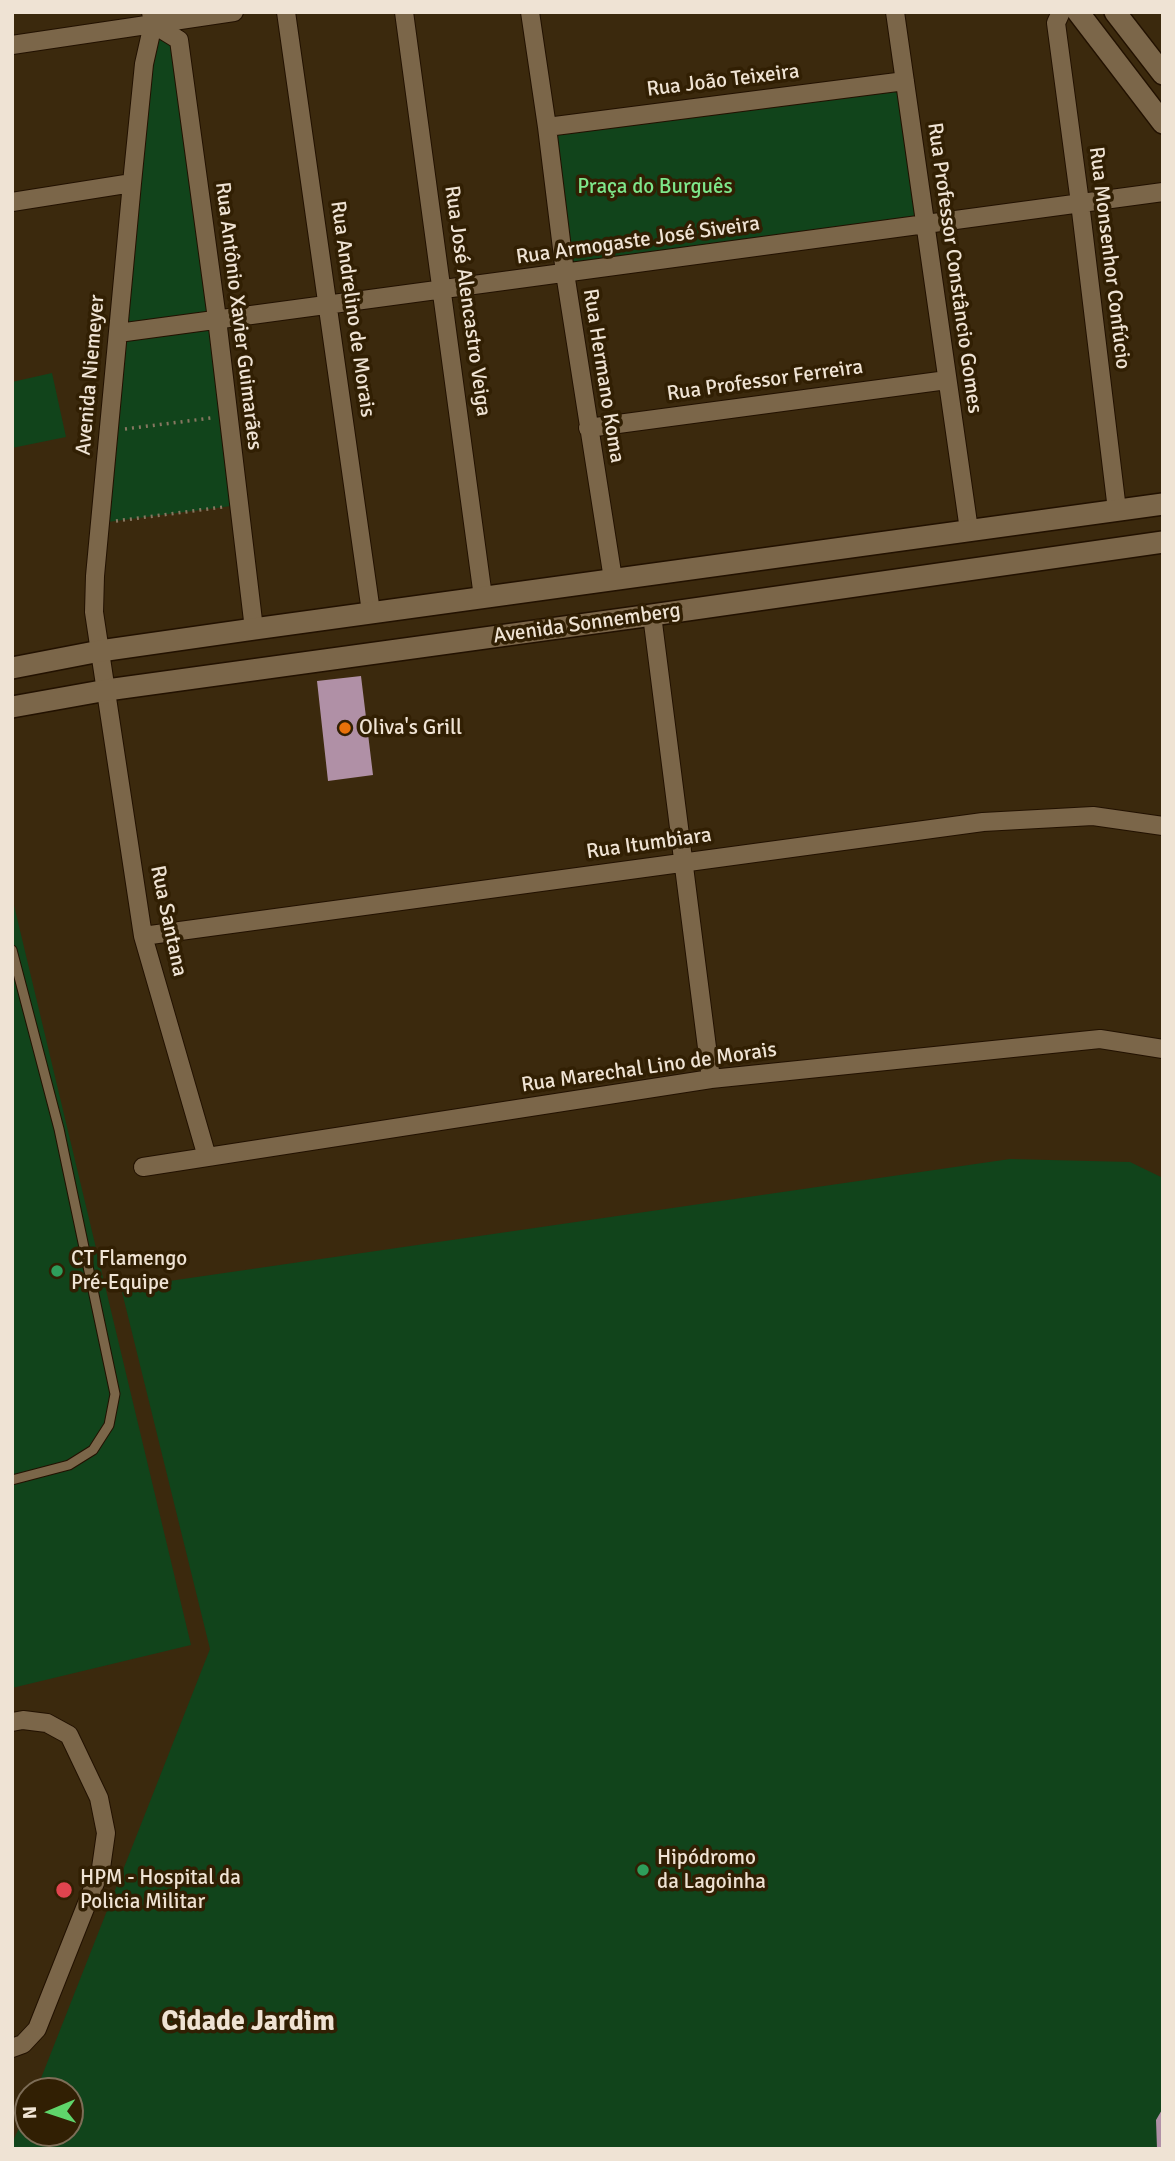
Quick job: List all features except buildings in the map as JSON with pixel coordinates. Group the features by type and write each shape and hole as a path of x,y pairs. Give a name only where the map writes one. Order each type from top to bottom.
{"street":[{"path":"12,45 152,18 234,12"},
{"name":"Rua Andrelino de Morais","path":"286,12 371,612"},
{"name":"Rua José Alencastro Veiga","path":"404,12 483,597"},
{"name":"Rua Hermano Koma","path":"530,12 565,273 613,579"},
{"name":"Rua Professor Constâncio Gomes","path":"895,12 969,530"},
{"name":"Rua Monsenhor Confúcio","path":"1060,12 1056,23 1117,510"},
{"path":"1078,12 1161,117"},
{"path":"1115,12 1163,74"},
{"name":"Avenida Niemeyer","path":"107,690 94,612 95,576 144,64 152,18"},
{"name":"Rua Antônio Xavier Guimarães","path":"152,18 179,40 217,319 254,629"},
{"name":"Rua João Teixeira","path":"547,127 905,80"},
{"path":"12,202 132,183"},
{"name":"Rua Armogaste José Siveira","path":"118,333 1163,192"},
{"name":"Rua Professor Ferreira","path":"588,428 947,380"},
{"name":"Avenida Sonnemberg","path":"12,668 100,651 371,612 1163,503"},
{"name":"Avenida Sonnemberg","path":"12,707 107,690 1163,542"},
{"path":"652,615 711,1079"},
{"name":"Rua Santana","path":"107,690 143,936 207,1157"},
{"name":"Rua Itumbiara","path":"143,936 983,822 1093,816 1163,826"},
{"name":"Rua Marechal Lino de Morais","path":"143,1167 711,1079 1100,1039 1163,1049"},
{"path":"12,1722 23,1720 47,1723 69,1735 99,1798 106,1833 101,1868 37,2029 23,2044 12,2048"}],"lane":[{"path":"12,950 60,1129 115,1394 109,1425 93,1450 69,1465 12,1480"}],"path":[{"path":"109,431 228,416"},
{"path":"100,523 239,505"}],"green space":[{"path":"153,24 179,40 239,505 100,523"},
{"name":"Praça do Burguês","path":"905,81 925,225 565,273 547,127"},
{"path":"52,373 66,437 12,448 12,382"},
{"name":"CT Flamengo Pré-Equipe","path":"12,897 191,1645 12,1688"},
{"name":"Hipódromo da Lagoinha","path":"1010,1159 1130,1162 1163,1178 1163,2149 12,2149 14,2139 14,2147 84,2147 84,2077 42,2077 210,1649 121,1288"}],"place":[{"name":"Oliva's Grill","path":"345,728"},
{"name":"CT Flamengo Pré-Equipe","path":"57,1271"},
{"name":"Hipódromo da Lagoinha","path":"643,1870"},
{"name":"HPM - Hospital da Policia Militar","path":"64,1890"}],"district":[{"name":"Cidade Jardim","path":"248,2023"}]}
